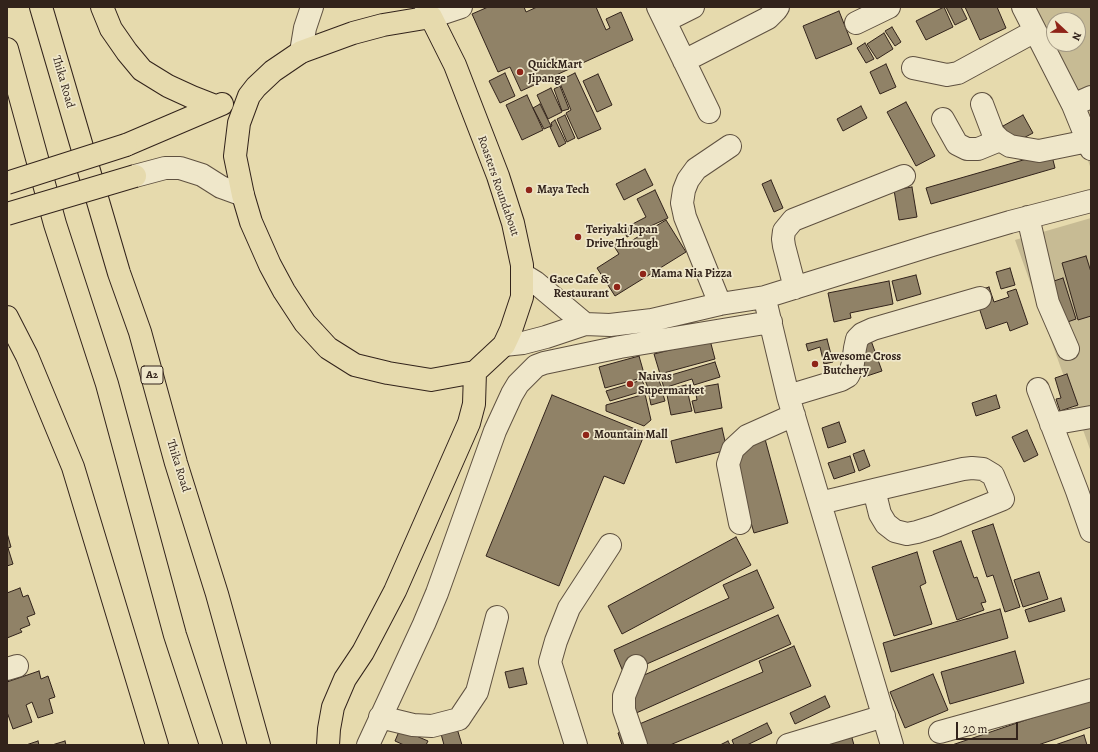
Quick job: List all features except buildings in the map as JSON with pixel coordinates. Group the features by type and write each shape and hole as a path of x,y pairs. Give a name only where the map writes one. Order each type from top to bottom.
{"main road":[{"name":"Thika Road","path":"40,7 119,273 140,332 176,463 217,594 259,745"},
{"path":"102,7 111,29 142,70 168,86 192,98 215,106"},
{"path":"328,745 333,707 345,679 363,652 395,591 469,423 474,404 475,372 431,380 388,373 355,365 328,348 305,323 284,291 270,265 251,222 243,195 235,156 239,123 249,96 256,87 273,71 301,52 368,29 429,12"},
{"name":"Roasters Roundabout","path":"429,12 455,65 498,176 513,222 522,265 522,297 511,330 504,345 475,372"},
{"path":"7,49 55,224 107,384 175,635 211,745"},
{"path":"7,183 126,145 215,106 249,96"},
{"path":"7,214 135,176"},
{"path":"7,317 27,356 73,467 157,745"}],"street":[{"path":"301,52 312,7"},
{"path":"429,12 461,7"},
{"path":"693,7 662,14 709,112"},
{"path":"684,61 768,18 778,7"},
{"path":"856,23 889,7"},
{"path":"982,104 988,124 993,133 1000,140 1010,146 1039,151 1089,145 1082,101 1035,31 1023,7"},
{"path":"913,68 947,76 958,73 1035,31"},
{"path":"943,119 957,144 967,149 978,149 1000,140"},
{"path":"720,304 685,217 682,203 684,190 688,180 696,169 730,146"},
{"path":"135,176 165,168 180,168 202,175 221,187 243,195"},
{"path":"795,288 783,240 784,231 793,220 904,176"},
{"path":"504,345 523,343 585,324 610,325 652,320 720,304 765,297 932,245 1028,217 1091,201"},
{"path":"1028,217 1048,303 1068,349"},
{"path":"522,274 535,282 585,324"},
{"path":"765,297 791,405 892,745"},
{"path":"740,523 728,464 733,449 747,436 791,405 848,376 853,363 857,339 862,334 873,329 980,298"},
{"path":"368,745 434,599 495,431 518,384 536,366 544,363 620,347 771,322"},
{"path":"1038,389 1091,531"},
{"path":"1051,424 1091,417"},
{"path":"820,503 874,490 963,469 972,468 983,469 993,475 1003,499 936,526 907,534 895,531 886,524 880,514 874,490"},
{"path":"576,745 550,662 556,641 569,608 610,545"},
{"path":"380,717 413,725 432,726 459,719 477,692 496,616"},
{"path":"636,666 624,696 624,710 636,745"},
{"path":"940,732 1091,690"},
{"path":"788,745 884,716"}],"shaded area":[{"path":"1033,7 1091,7 1091,169 1049,52 1086,52 1086,12 1046,12 1046,43"},
{"path":"1091,218 1091,452 1015,240"}],"place":[{"name":"QuickMart Jipange","path":"520,72"},
{"name":"Maya Tech","path":"529,190"},
{"name":"Teriyaki Japan Drive Through","path":"578,237"},
{"name":"Mama Nia Pizza","path":"643,274"},
{"name":"Gace Cafe & Restaurant","path":"617,287"},
{"name":"Awesome Cross Butchery","path":"815,364"},
{"name":"Naivas Supermarket","path":"630,384"},
{"name":"Mountain Mall","path":"586,435"}]}
